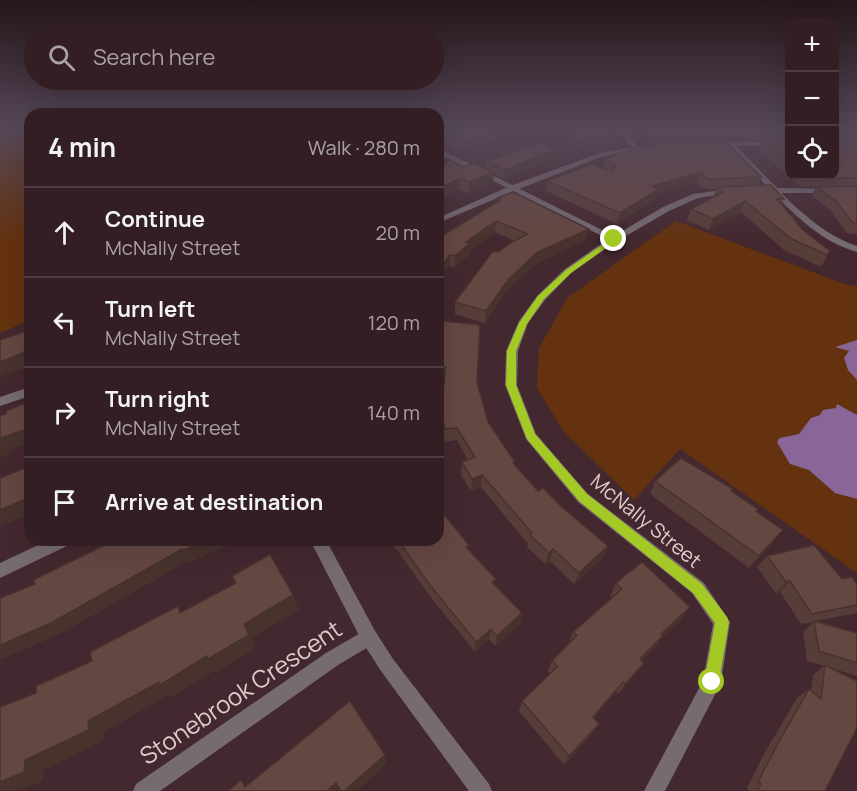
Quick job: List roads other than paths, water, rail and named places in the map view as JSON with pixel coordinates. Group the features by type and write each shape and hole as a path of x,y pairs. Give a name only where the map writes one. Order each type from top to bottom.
{"street":[{"path":"469,166 614,239"},
{"path":"444,218 513,188 572,166"},
{"path":"752,166 819,232 838,244 857,249"},
{"path":"755,190 857,191"},
{"name":"McNally Street","path":"654,791 712,682 722,622 698,588 583,498 531,436 511,385 512,351 523,323 541,298 568,272 614,239 666,209 696,196 744,191"},
{"path":"0,402 24,393"},
{"path":"0,571 52,546"},
{"path":"321,546 369,637 387,665 482,791"},
{"name":"Stonebrook Crescent","path":"143,791 332,659 369,637"}]}
